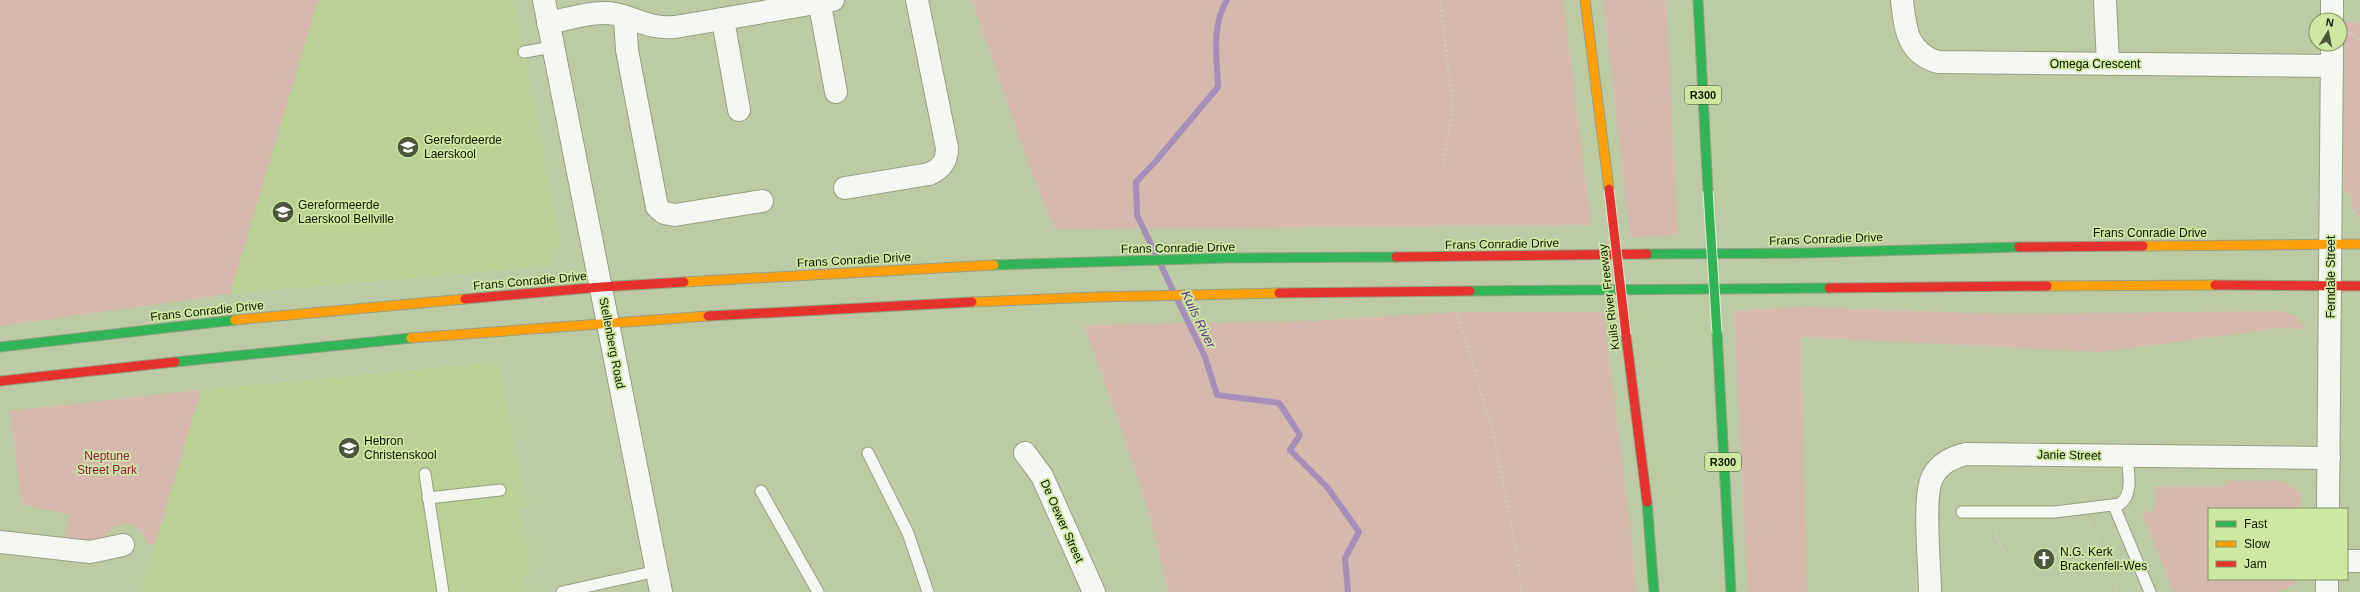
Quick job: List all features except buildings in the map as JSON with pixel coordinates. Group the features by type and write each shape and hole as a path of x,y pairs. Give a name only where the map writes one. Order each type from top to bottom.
{"main road":[{"name":"Kuils River Freeway","path":"1585,0 1647,506 1654,592"},
{"name":"R300","path":"1698,0 1731,592"},
{"name":"Frans Conradie Drive","path":"0,346 205,322 601,287 810,274 1111,261 1196,259 1805,253 1966,246 2360,244"},
{"path":"0,381 369,341 608,325 670,318 813,309 1123,296 2256,284 2360,286"}],"street":[{"name":"Stellenberg Road","path":"544,0 661,592"},
{"path":"845,188 929,174 941,166 945,160 947,148 917,0"},
{"name":"Omega Crescent","path":"1902,0 1906,34 1916,50 1929,60 1946,63 2332,66"},
{"path":"2105,0 2108,64"},
{"path":"2332,0 2332,12"},
{"path":"548,23 593,14 610,14 625,17 658,28 723,20 824,1 836,92"},
{"path":"625,17 627,50 657,207 664,213 675,215 762,201"},
{"path":"723,20 739,110"},
{"name":"Ferndale Street","path":"2328,508 2332,52"},
{"name":"De Oewer Street","path":"1025,453 1042,476 1094,592"},
{"name":"Janie Street","path":"1930,592 1928,491 1933,476 1944,464 1966,454 2329,458"},
{"path":"0,542 90,552 123,545"},
{"path":"2348,561 2360,561"},
{"path":"2327,580 2327,592"}],"lane":[{"path":"524,52 553,47"},
{"path":"868,453 908,533 928,592"},
{"path":"1962,512 2055,512 2114,506 2125,501 2129,492 2127,456"},
{"path":"425,474 443,592"},
{"path":"428,498 500,490"},
{"path":"761,491 818,592"},
{"path":"2114,506 2150,592"},
{"path":"562,592 656,571"}],"path":[{"path":"1440,0 1453,108 1443,168"},
{"path":"2353,213 2360,204"},
{"path":"1458,312 1493,433 1517,554 1522,592"},
{"path":"2084,509 2108,568"},
{"path":"1996,512 1996,535 2004,552"},
{"path":"2114,583 2118,592"}],"shaded area":[{"name":"Gerefordeerde Laerskool","path":"318,0 514,0 560,242 552,259 550,258 549,266 230,294"},
{"name":"Hebron Christenskool","path":"498,362 526,506 519,508 531,574 521,576 525,592 141,592 201,390"}],"green space":[{"path":"0,0 318,0 230,294 0,326"},
{"path":"972,0 1563,0 1591,225 1055,229 1031,171"},
{"path":"1603,0 1666,0 1678,235 1630,237"},
{"path":"2348,22 2360,22 2360,219 2352,208 2350,193 2344,192 2345,52 2348,52"},
{"path":"1802,307 2002,314 2280,311 2294,315 2307,329 2278,328 2103,352 1801,337 1807,592 1748,592 1734,311"},
{"path":"1457,312 1603,312 1633,545 1636,592 1168,592 1152,524 1142,490 1084,325 1310,321"},
{"name":"Neptune Street Park","path":"201,390 155,545 147,543 139,529 126,523 116,526 102,540 96,542 65,538 70,514 22,505 10,411"},
{"path":"2226,481 2284,481 2301,494 2300,508 2208,508 2208,580 2297,580 2297,584 2278,592 2174,592 2142,514 2155,510 2156,486 2226,486"}],"waterway":[{"name":"Kuils River","path":"1156,255 1137,215 1136,182 1156,161 1218,87 1216,54 1217,31 1222,10 1227,0"},
{"name":"Kuils River","path":"1161,265 1173,291"},
{"name":"Kuils River","path":"1177,299 1205,357 1217,395 1279,403 1300,435 1290,450 1328,488 1359,532 1345,558 1348,592"}],"traffic: fast":[{"path":"1698,0 1708,191"},
{"path":"1708,191 1717,333"},
{"path":"1647,254 1805,253 2019,247"},
{"path":"994,265 1228,258 1396,257"},
{"path":"1470,291 1829,288"},
{"path":"0,347 235,320"},
{"path":"1717,333 1731,592"},
{"path":"175,362 411,338"},
{"path":"1647,502 1654,592"}],"traffic: slow":[{"path":"1585,0 1609,189"},
{"path":"2143,246 2360,244"},
{"path":"684,282 994,265"},
{"path":"2047,286 2215,285"},
{"path":"972,302 1095,297 1279,293"},
{"path":"235,320 465,299"},
{"path":"411,338 708,316"}],"traffic: jam":[{"path":"1609,189 1626,335"},
{"path":"2019,247 2143,246"},
{"path":"1396,257 1647,254"},
{"path":"465,299 601,287 684,282"},
{"path":"2215,285 2360,286"},
{"path":"1829,288 2047,286"},
{"path":"1279,293 1470,291"},
{"path":"708,316 972,302"},
{"path":"1626,335 1647,502"},
{"path":"0,381 175,362"}],"place":[{"name":"Gerefordeerde Laerskool","path":"408,147"},
{"name":"Gereformeerde Laerskool Bellville","path":"283,212"},
{"name":"Hebron Christenskool","path":"349,448"},
{"name":"N.G. Kerk Brackenfell-Wes","path":"2044,559"}]}
